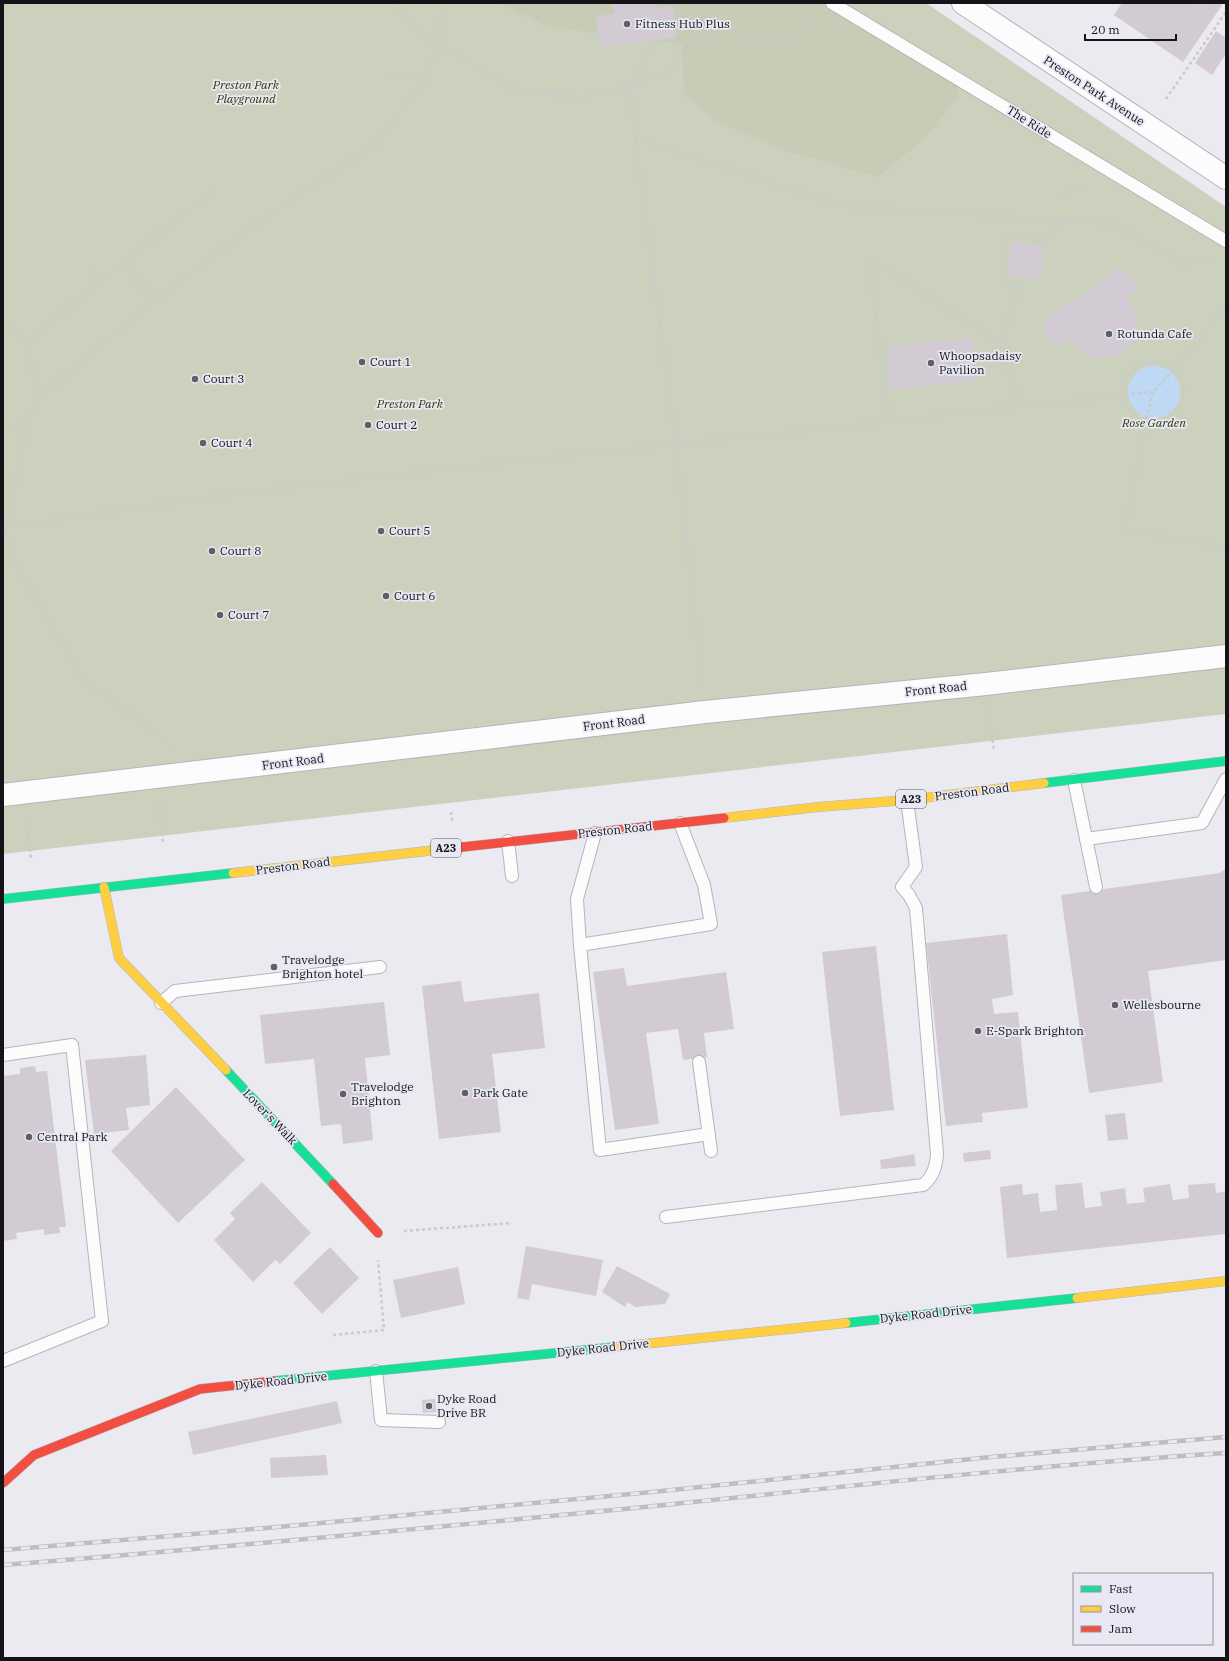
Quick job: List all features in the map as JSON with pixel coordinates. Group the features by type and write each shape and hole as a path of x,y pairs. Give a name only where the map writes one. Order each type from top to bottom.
{"main road":[{"name":"Preston Road","path":"3,899 818,807 906,800 1226,762"},
{"name":"Lover's Walk","path":"104,887 119,958 360,1212 378,1233"},
{"name":"Dyke Road Drive","path":"5,1481 34,1455 200,1389 875,1320 1226,1281"}],"street":[{"name":"Preston Park Avenue","path":"963,3 1226,178"},
{"name":"Front Road","path":"13,793 705,712 986,684 1226,656"}],"lane":[{"name":"The Ride","path":"832,3 957,77 1226,241"},
{"path":"1086,839 1202,823 1226,779"},
{"path":"1074,780 1096,887"},
{"path":"666,1217 923,1185 932,1176 936,1165 937,1154 916,908 909,895 902,887 916,867 906,800"},
{"path":"580,945 711,924 704,885 680,823"},
{"path":"595,833 577,899 580,945 600,1150 709,1134"},
{"path":"508,841 512,876"},
{"path":"161,1003 175,991 380,967"},
{"path":"3,1056 72,1045 102,1321 3,1361"},
{"path":"699,1062 711,1151"},
{"path":"376,1371 381,1420 439,1422"}],"path":[{"path":"392,3 436,50"},
{"path":"3,541 27,424 39,398 154,300 283,205 375,146 425,79 438,43 443,3"},
{"path":"438,43 512,88 579,98 630,87 679,66 682,44 725,27 760,40 796,38 817,9"},
{"path":"1166,99 1226,12"},
{"path":"654,40 630,87 635,138 676,444 705,712"},
{"path":"386,75 425,79"},
{"path":"635,138 841,206 1115,224 1183,264 1214,260"},
{"path":"1060,194 1083,187 1098,164"},
{"path":"25,343 212,192"},
{"path":"999,343 1020,284 1001,281 1009,236 1045,243 1061,221"},
{"path":"154,231 158,236"},
{"path":"889,422 869,258 999,343 1022,406"},
{"path":"123,264 154,300"},
{"path":"93,266 89,269 100,282"},
{"path":"1226,305 1174,370 1153,392 1145,422 1125,530 1226,547"},
{"path":"3,316 25,343 39,398"},
{"path":"1152,361 1168,365 1174,370 1179,376 1183,392 1179,407 1174,414 1161,422 1145,422 1129,412 1125,406 1122,394 1126,378 1136,366 1152,361"},
{"path":"5,528 92,514 340,482 1022,406 1050,405 1122,394 1153,392"},
{"path":"3,428 27,424"},
{"path":"3,522 11,555 84,680 165,740 188,773"},
{"path":"986,684 994,751"},
{"path":"157,776 163,844"},
{"path":"13,793 31,859"},
{"path":"378,1233 512,1223"},
{"path":"333,1335 384,1330 378,1257"}],"green space":[{"name":"Preston Park","path":"3,3 926,3 1226,207 1226,714 3,854"},
{"path":"498,3 832,3 957,77 958,97 925,138 878,177 784,150 714,120 684,93 682,44 549,27"}],"water":[{"path":"1154,366 1168,370 1176,378 1180,392 1176,406 1168,414 1154,418 1140,414 1132,406 1128,392 1132,378 1140,370"}],"building":[{"path":"613,3 656,3 657,8 673,6 677,38 600,47 596,16 614,14"},
{"path":"1122,3 1196,3 1200,5 1202,3 1219,3 1222,5 1183,62 1114,15"},
{"path":"1216,31 1226,38 1226,54 1212,75 1195,63"},
{"path":"1012,242 1045,247 1040,280 1007,275"},
{"path":"1118,268 1126,271 1139,288 1126,297 1132,305 1138,322 1134,339 1127,348 1118,355 1101,359 1084,354 1075,346 1070,337 1056,346 1043,328 1045,318 1068,302 1073,303 1081,295 1092,290 1094,285"},
{"name":"Whoopsadaisy Pavilion","path":"972,338 976,381 890,389 887,346"},
{"name":"Wellesbourne","path":"1226,868 1226,960 1148,971 1163,1082 1089,1093 1061,895 1220,873"},
{"name":"E-Spark Brighton","path":"1007,934 1013,995 992,999 994,1014 1018,1012 1028,1108 982,1113 983,1122 946,1126 926,943"},
{"path":"876,946 894,1110 840,1116 822,952"},
{"path":"624,968 627,986 726,972 734,1029 704,1033 707,1057 683,1060 678,1029 646,1033 659,1124 615,1130 593,972"},
{"name":"Park Gate","path":"461,981 464,1002 539,993 545,1048 492,1054 501,1132 439,1139 422,986"},
{"name":"Travelodge Brighton","path":"384,1002 390,1055 365,1058 373,1140 343,1144 341,1124 321,1126 314,1059 265,1064 260,1015"},
{"path":"146,1055 150,1105 126,1108 129,1130 94,1134 85,1060"},
{"name":"Central Park","path":"35,1066 36,1072 47,1071 66,1227 59,1227 60,1233 44,1235 44,1229 16,1233 17,1239 3,1241 3,1076 20,1074 20,1068"},
{"path":"176,1087 245,1160 178,1223 111,1151"},
{"path":"1125,1113 1128,1139 1108,1141 1105,1115"},
{"path":"990,1150 991,1159 964,1162 963,1153"},
{"path":"914,1154 916,1166 881,1169 880,1160"},
{"path":"262,1182 311,1233 280,1264 275,1260 253,1282 214,1240 235,1219 230,1213"},
{"path":"1082,1183 1085,1208 1102,1206 1100,1192 1125,1188 1127,1204 1145,1202 1143,1188 1170,1184 1173,1200 1189,1198 1188,1185 1215,1183 1216,1193 1226,1191 1226,1234 1007,1258 1000,1187 1022,1184 1023,1195 1038,1193 1040,1212 1057,1210 1055,1185"},
{"path":"526,1246 603,1260 596,1296 532,1284 529,1300 517,1298"},
{"path":"330,1247 359,1278 322,1314 293,1283"},
{"path":"617,1266 670,1294 665,1304 635,1307 628,1302 625,1307 602,1292"},
{"path":"458,1267 465,1304 401,1318 393,1280"},
{"name":"Dyke Road Drive BR","path":"435,1399 436,1412 423,1413 422,1400"},
{"path":"337,1401 342,1423 193,1455 188,1432"},
{"path":"326,1455 328,1475 271,1478 270,1458"}],"railway":[{"path":"3,1550 289,1526 652,1492 991,1457 1226,1437"},
{"path":"3,1565 391,1531 1075,1464 1226,1453"}],"traffic: fast":[{"path":"1044,783 1226,761"},
{"path":"3,899 233,873"},
{"path":"226,1070 333,1184"},
{"path":"846,1323 1077,1298"},
{"path":"274,1381 615,1347"}],"traffic: slow":[{"path":"724,818 818,807 907,800 1044,783"},
{"path":"233,873 436,850"},
{"path":"104,887 119,958 226,1070"},
{"path":"1077,1298 1226,1281"},
{"path":"615,1347 846,1323"}],"traffic: jam":[{"path":"436,850 724,818"},
{"path":"333,1184 378,1233"},
{"path":"3,1483 34,1455 200,1389 274,1381"}],"place":[{"name":"Fitness Hub Plus","path":"627,24"},
{"name":"Rotunda Cafe","path":"1109,334"},
{"name":"Court 1","path":"362,362"},
{"name":"Whoopsadaisy Pavilion","path":"931,363"},
{"name":"Court 3","path":"195,379"},
{"name":"Court 2","path":"368,425"},
{"name":"Court 4","path":"203,443"},
{"name":"Court 5","path":"381,531"},
{"name":"Court 8","path":"212,551"},
{"name":"Court 6","path":"386,596"},
{"name":"Court 7","path":"220,615"},
{"name":"Travelodge Brighton hotel","path":"274,967"},
{"name":"Wellesbourne","path":"1115,1005"},
{"name":"E-Spark Brighton","path":"978,1031"},
{"name":"Park Gate","path":"465,1093"},
{"name":"Travelodge Brighton","path":"343,1094"},
{"name":"Central Park","path":"29,1137"},
{"name":"Dyke Road Drive BR","path":"429,1406"}],"park label":[{"name":"Preston Park Playground","path":"246,92"},
{"name":"Rose Garden","path":"1154,423"}]}
